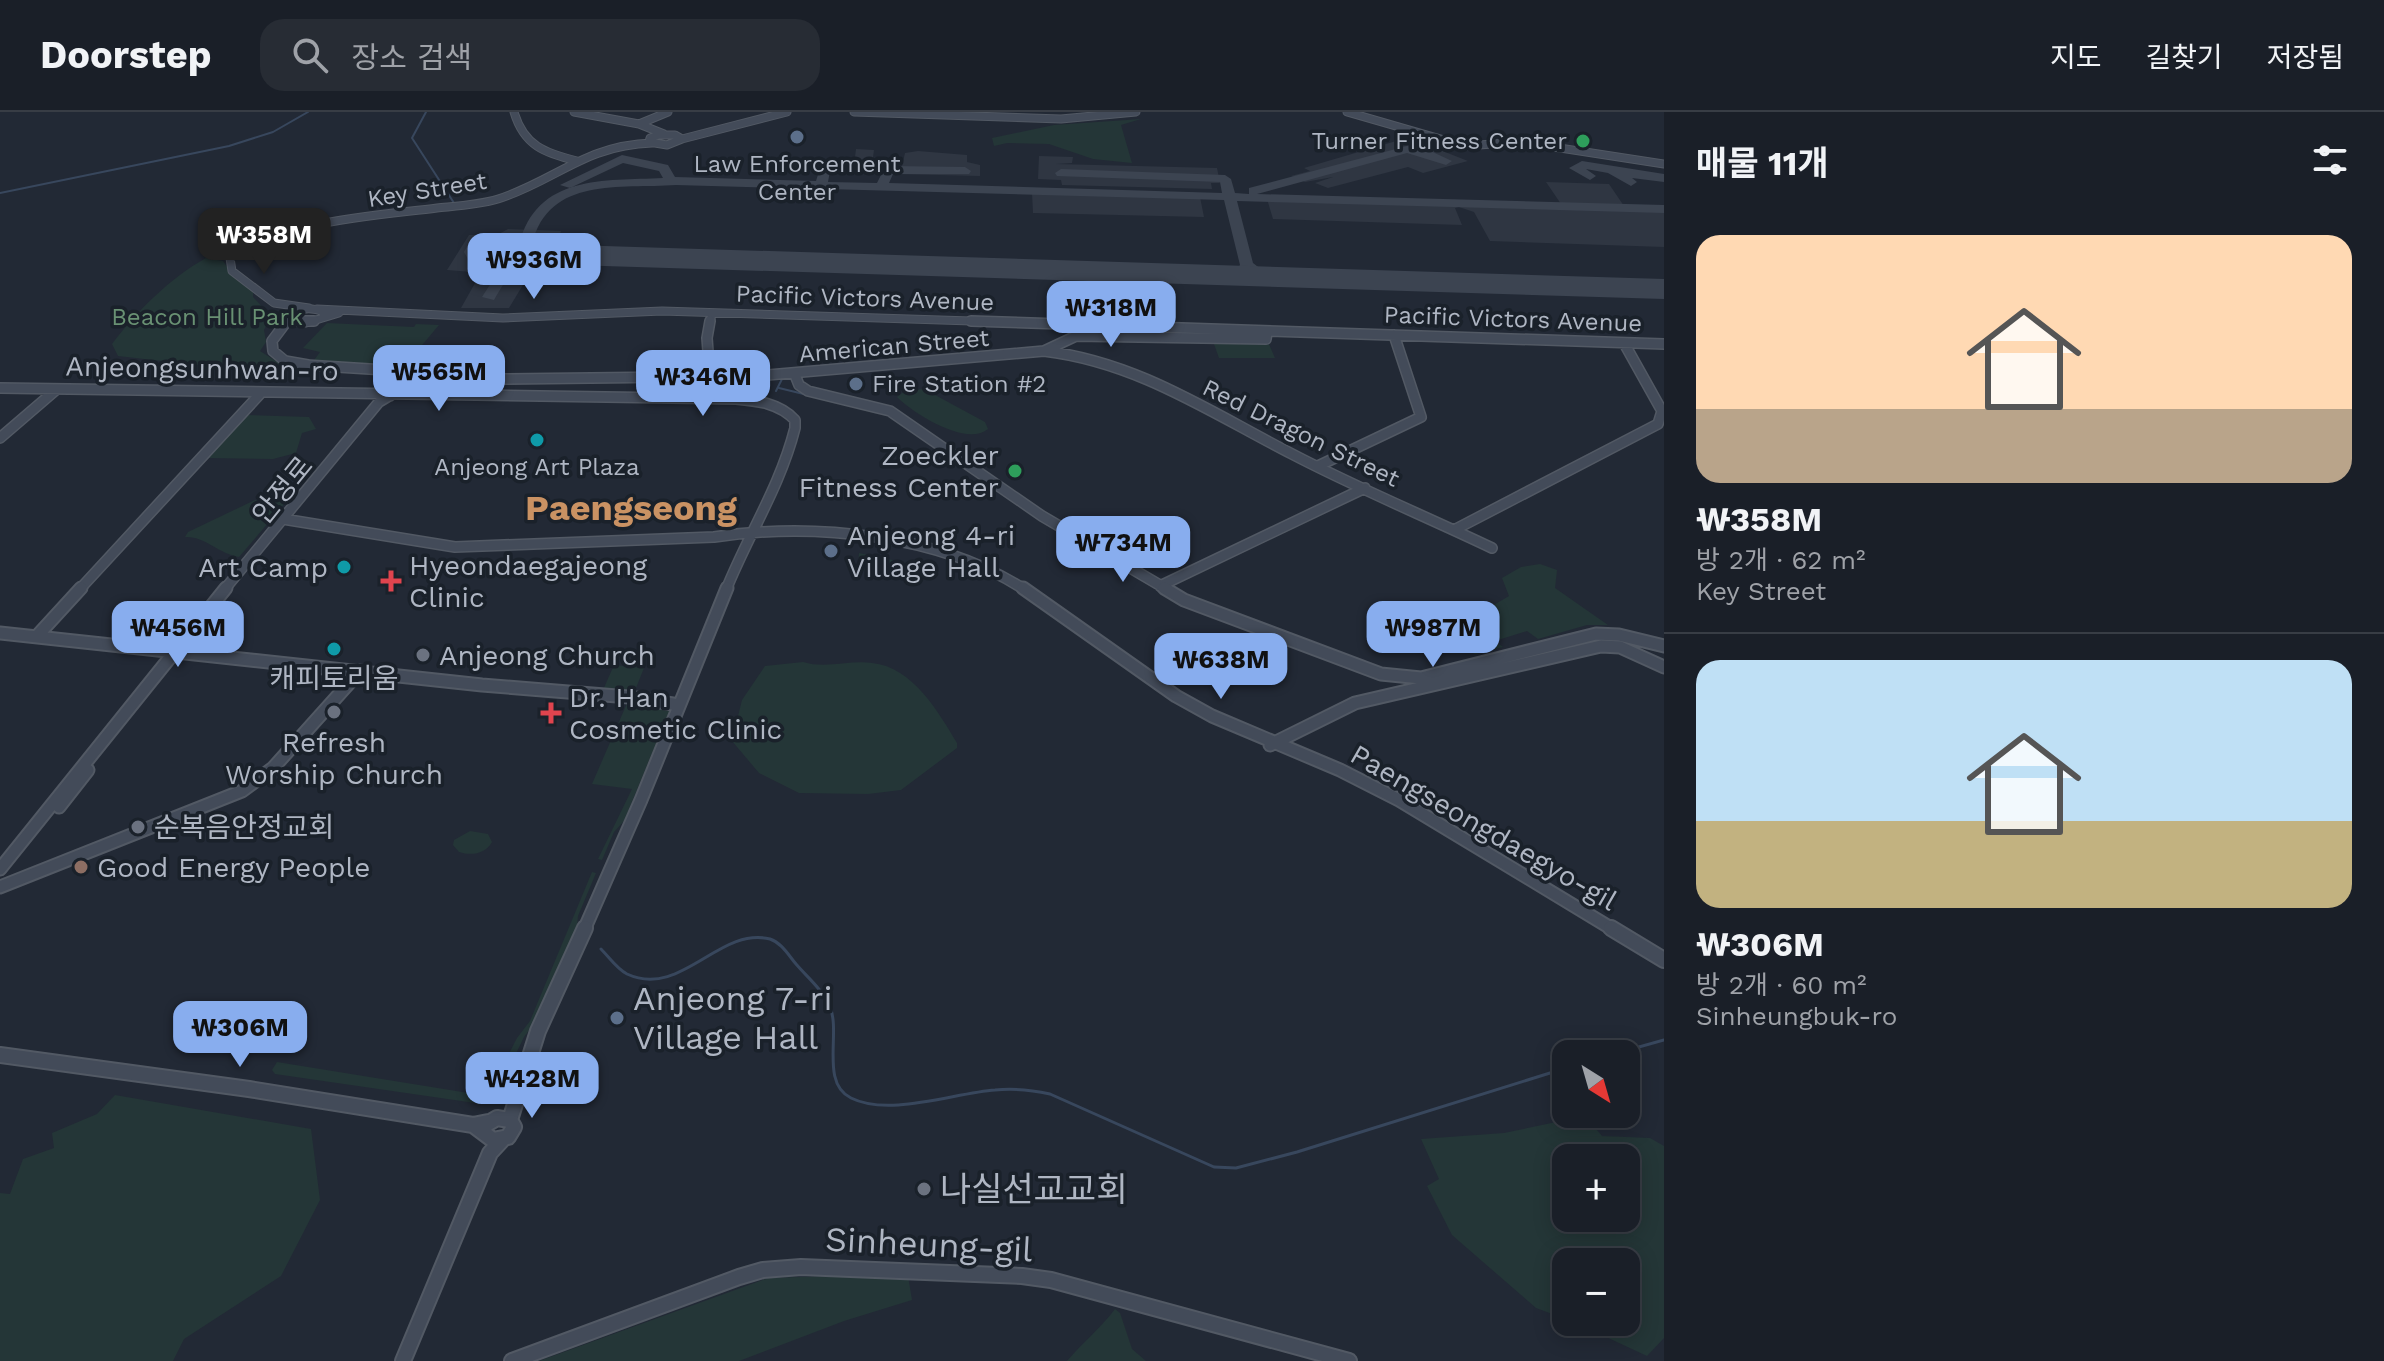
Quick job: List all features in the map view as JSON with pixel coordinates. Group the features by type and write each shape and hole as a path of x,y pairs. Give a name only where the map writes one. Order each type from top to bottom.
{"street":[{"path":"514,112 520,133 532,147 578,161"},
{"path":"574,112 639,124 668,112"},
{"path":"653,138 679,137 777,112"},
{"path":"639,124 653,138 668,145 679,137 787,112"},
{"path":"854,112 1061,119 1136,112"},
{"path":"1347,112 1433,139 1479,147 1521,142 1664,164"},
{"path":"1376,112 1383,119 1376,122"},
{"name":"Key Street","path":"276,304 232,271 228,261 234,253 263,240 304,230 507,197 578,161 653,138"},
{"path":"276,304 354,311"},
{"path":"276,304 289,317 306,323"},
{"path":"323,317 324,312 313,308 289,317 271,345 276,356 307,365 417,372 409,384 389,396"},
{"path":"279,334 323,317 354,311"},
{"name":"Pacific Victors Avenue","path":"354,311 503,318 662,311 1664,344"},
{"path":"710,378 707,338 712,313"},
{"name":"American Street","path":"468,374 505,379 795,375 1044,351 1076,336 1266,339 1267,331"},
{"path":"1318,466 1421,417 1394,335"},
{"path":"1454,530 1661,425 1662,411 1624,343"},
{"name":"Red Dragon Street","path":"1044,351 1059,352 1139,374 1318,466 1492,548"},
{"path":"402,371 383,393 389,396 748,402 777,410 786,416 791,426 758,503 750,533 657,766 547,1016 514,1101 492,1131 403,1361"},
{"path":"795,375 800,387 810,392 890,411 1042,516 1184,600 1397,678 1421,678 1596,634 1619,635 1664,646"},
{"name":"Anjeongsunhwan-ro","path":"0,388 736,399 778,406 792,415 796,431 750,533"},
{"path":"0,438 57,389"},
{"path":"37,636 260,394"},
{"name":"안정로","path":"0,876 22,853 177,652 389,396"},
{"path":"1160,586 1365,488"},
{"path":"286,520 455,547 750,533 835,533 928,548 984,566 1022,588 1176,696 1411,812 1664,962"},
{"path":"750,533 852,539 949,557 994,576 1176,701 1272,744"},
{"path":"0,633 482,685 618,695 679,705"},
{"path":"1272,744 1355,703 1601,646 1620,647 1664,667"},
{"path":"0,869 177,652"},
{"path":"0,887 238,793 273,768 360,671"},
{"path":"0,1055 249,1089 492,1131"},
{"name":"Sinheung-gil","path":"512,1361 739,1277 763,1270 801,1267 951,1272 1051,1280 1349,1361"}],"shaded area":[{"path":"1403,139 1417,141 1468,161 1423,173 1408,167 1328,188 1315,183 1333,177 1305,182 1291,176 1310,171 1304,168"},
{"path":"856,149 874,150 872,165 902,166 905,153 918,151 967,155 967,162 980,165 980,176 853,173"},
{"path":"1039,156 1073,157 1072,163 1056,164 1217,168 1220,183 1211,183 1212,189 1062,185 1061,180 1038,179"},
{"path":"1546,182 1609,184 1624,206 1561,204"},
{"path":"1032,193 1200,197 1204,217 1033,213"},
{"path":"1267,199 1664,211 1664,247 1490,241 1474,212 1459,207 1455,208 1462,225 1273,219"},
{"path":"508,229 561,231 558,239 567,245 607,248 600,266 559,264 532,270 509,308 461,308 479,276 472,272 447,270 469,235 497,235"}],"green space":[{"path":"1141,119 1121,125 1132,163 1093,159 1049,144 1007,143 994,146 992,138 1054,125"},
{"name":"Beacon Hill Park","path":"206,258 223,261 232,274 253,289 253,297 271,316 264,330 266,342 260,351 279,363 314,367 249,371 118,356 112,344 132,319 167,285"},
{"path":"327,323 414,327 416,324 439,325 402,369 312,363 320,352 303,348"},
{"path":"1268,342 1275,358 1219,358 1214,344"},
{"path":"924,389 985,422 988,429 967,434 954,431 915,412 897,397 906,390"},
{"path":"246,415 309,417 316,429 302,433 296,453 273,459 207,458"},
{"path":"255,500 287,501 239,557 199,539 185,537 188,532"},
{"path":"859,553 921,566 908,580 858,569"},
{"path":"1540,564 1557,570 1555,588 1608,625 1587,625 1538,639 1527,631 1495,641 1503,647 1475,654 1449,644 1453,629 1509,596 1502,578 1521,567"},
{"path":"803,662 820,665 872,663 900,673 933,706 957,743 957,748 901,790 868,794 799,793 759,773 732,741 742,700 765,666"},
{"path":"614,665 644,668 634,693 603,690"},
{"path":"628,701 671,708 624,821 614,832 602,860 598,859 632,789 592,784"},
{"path":"470,831 488,834 492,842 478,853 459,852 453,845 454,840"},
{"path":"592,872 596,873 578,916 576,934 537,1020 524,1037 495,1097 482,1104 275,1074 272,1070 277,1062 487,1096 517,1038 530,1021"},
{"path":"115,1095 311,1129 320,1200 281,1276 184,1339 173,1361 0,1361 0,1193 10,1194 23,1159 54,1148 52,1133 97,1114"},
{"path":"1552,1123 1552,1128 1595,1128 1602,1136 1650,1138 1664,1146 1664,1338 1647,1356 1604,1336 1640,1336 1640,1248 1552,1248 1552,1314 1536,1308 1452,1235 1427,1186 1439,1179 1421,1139 1504,1133"},
{"path":"908,1276 912,1300 844,1321 739,1361 539,1361 768,1278"},
{"path":"1115,1309 1120,1313 1132,1349 1146,1361 1067,1361 1104,1323"}],"waterway":[{"path":"0,193 229,146 273,132 308,112"},
{"path":"426,112 412,138 454,203"},
{"path":"776,391 782,379"},
{"path":"779,388 824,399"},
{"path":"601,949 623,972 647,979 665,977 683,970 734,942 751,938 770,939 785,950 827,1001 833,1018 836,1081 851,1098 866,1103 902,1105 1002,1089 1050,1094 1214,1167 1236,1168 1297,1152 1552,1072"},
{"path":"1640,1047 1664,1040"}],"taxiway":[{"path":"1253,191 1407,149 1420,150 1446,161"},
{"path":"566,185 622,159 664,168 670,180 668,182"},
{"path":"1590,176 1575,168 1582,165 1619,171"},
{"path":"821,185 825,168 836,167"},
{"path":"881,187 889,170 965,171"},
{"path":"1631,182 1613,172 1664,178"},
{"path":"1061,173 1225,179 1230,197"},
{"path":"556,255 533,252 525,245 540,210 548,202 559,195 590,187 668,182"},
{"path":"668,182 881,187"},
{"path":"881,187 1230,197"},
{"path":"1230,197 1664,209"},
{"path":"1230,197 1247,265"},
{"path":"489,297 504,271 515,261 544,255"},
{"path":"1218,275 1241,272 1247,265"},
{"path":"1247,265 1258,273 1285,277"}],"runway":[{"path":"480,252 1664,289"}],"place":[{"name":"Law Enforcement Center","path":"797,137"},
{"name":"Turner Fitness Center","path":"1583,141"},
{"name":"Fire Station #2","path":"856,384"},
{"name":"Anjeong Art Plaza","path":"537,440"},
{"name":"Zoeckler Fitness Center","path":"1015,471"},
{"name":"Anjeong 4-ri Village Hall","path":"831,551"},
{"name":"Art Camp","path":"344,567"},
{"name":"Hyeondaegajeong Clinic","path":"391,581"},
{"name":"캐피토리움","path":"334,649"},
{"name":"Anjeong Church","path":"423,655"},
{"name":"Refresh Worship Church","path":"334,712"},
{"name":"Dr. Han Cosmetic Clinic","path":"551,713"},
{"name":"순복음안정교회","path":"138,827"},
{"name":"Good Energy People","path":"81,867"},
{"name":"Anjeong 7-ri Village Hall","path":"617,1018"},
{"name":"나실선교교회","path":"924,1189"}],"district":[{"name":"Paengseong","path":"631,507"}]}
